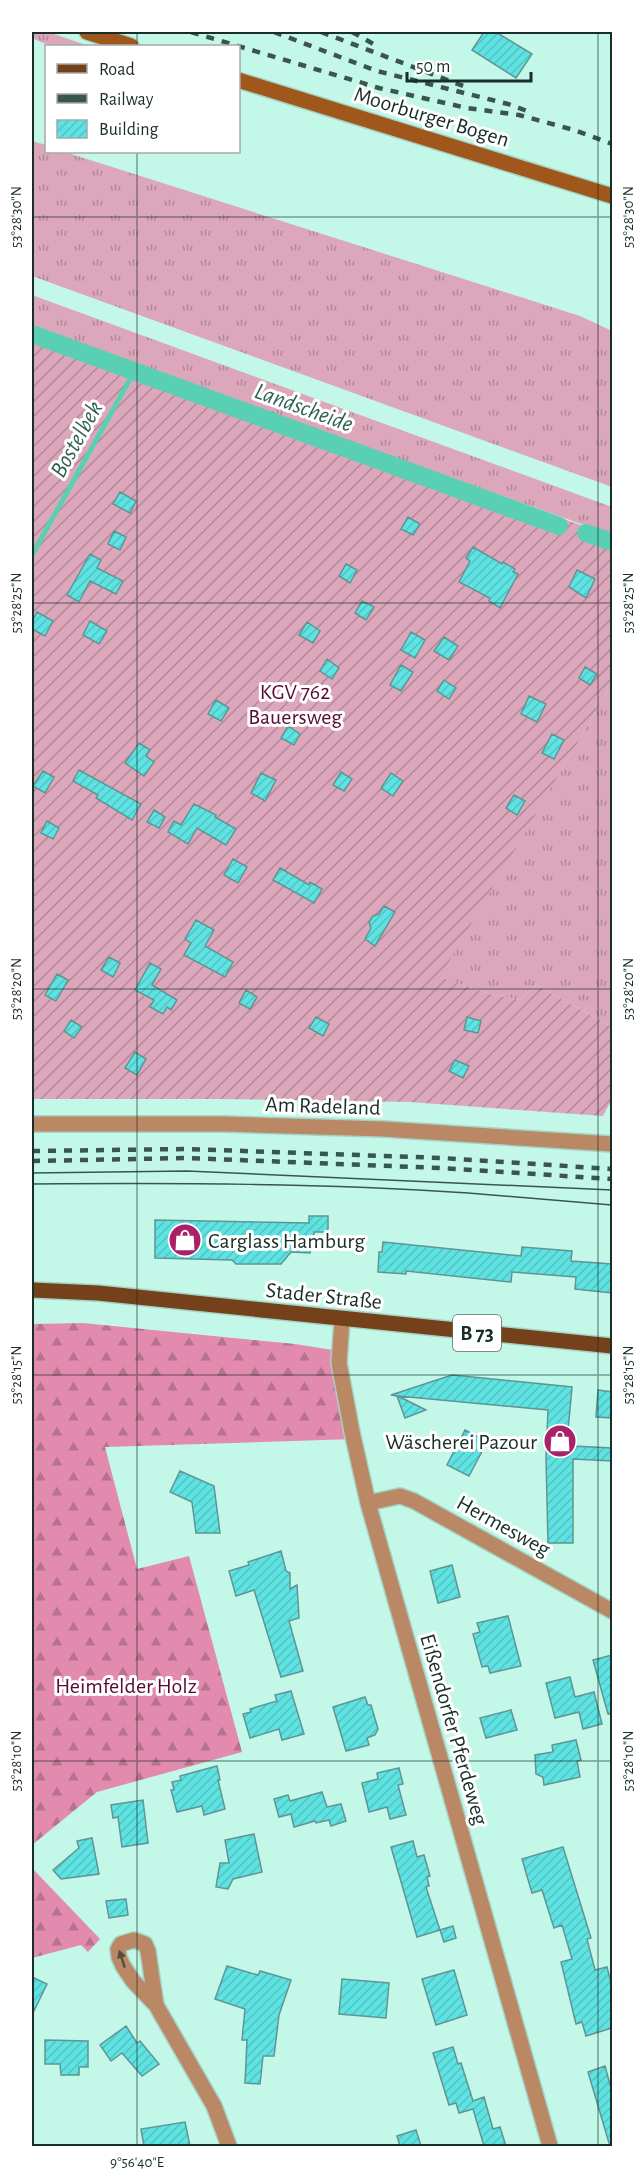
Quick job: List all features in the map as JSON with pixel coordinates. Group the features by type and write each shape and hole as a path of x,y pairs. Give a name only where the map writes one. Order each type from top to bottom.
{"main road":[{"path":"87,32 128,45"},
{"name":"Moorburger Bogen","path":"240,81 612,196"},
{"name":"Stader Straße","path":"32,1290 98,1293 342,1320 612,1346"}],"street":[{"name":"Am Radeland","path":"32,1124 383,1129 612,1144"},
{"name":"Eißendorfer Pferdeweg","path":"342,1320 339,1351 342,1380 368,1503 550,2146"},
{"name":"Hermesweg","path":"368,1503 400,1496 414,1501 612,1611"},
{"path":"156,2005 214,2106 229,2146"}],"green space":[{"path":"32,32 48,32 86,45 48,45 32,38"},
{"path":"32,141 45,145 45,153 68,153 580,316 612,331 612,487 32,276"},
{"path":"32,295 612,507 612,535 32,328"},
{"name":"KGV 762 Bauersweg","path":"32,332 612,536 612,684 440,977 490,994 520,1000 536,985 612,1027 612,1099 603,1116 409,1102 32,1099"},
{"path":"612,684 612,1027 536,985 520,1000 490,994 439,977"},
{"name":"Heimfelder Holz","path":"83,1323 295,1344 339,1351 354,1439 105,1447 137,1569 189,1556 242,1752 97,1792 32,1845 32,1324"},
{"path":"32,1868 100,1939 88,1952 81,1945 32,1958"}],"building":[{"path":"484,32 496,32 532,54 516,78 472,50"},
{"path":"120,492 136,501 130,513 113,504"},
{"path":"408,517 420,524 413,535 401,529"},
{"path":"114,531 126,537 120,550 108,544"},
{"path":"473,547 515,569 513,572 518,574 500,608 489,601 490,598 459,582 470,561 466,558"},
{"path":"90,554 101,560 97,568 123,581 116,594 90,581 79,602 67,595"},
{"path":"346,564 357,570 350,583 339,576"},
{"path":"577,570 595,579 586,598 569,587"},
{"path":"362,601 374,607 366,620 355,613"},
{"path":"37,612 53,621 45,636 32,629 32,622"},
{"path":"90,621 107,631 99,644 83,635"},
{"path":"307,622 320,631 313,643 299,635"},
{"path":"411,632 425,640 415,658 401,650"},
{"path":"444,637 458,646 449,660 434,651"},
{"path":"327,659 339,668 332,679 320,671"},
{"path":"401,665 413,672 401,691 390,685"},
{"path":"585,667 597,674 590,685 579,678"},
{"path":"444,680 456,688 449,699 437,691"},
{"path":"529,696 546,704 537,722 521,714"},
{"path":"216,700 229,708 221,721 208,714"},
{"path":"288,726 300,734 294,745 281,738"},
{"path":"552,734 564,740 554,759 542,753"},
{"path":"139,743 150,750 146,756 154,762 144,776 125,763"},
{"path":"79,770 141,804 132,820 96,798 98,795 73,781"},
{"path":"43,771 54,777 45,793 33,786"},
{"path":"341,772 352,779 344,791 333,785"},
{"path":"261,773 276,780 265,801 251,793"},
{"path":"391,773 403,781 393,796 381,788"},
{"path":"514,795 525,801 517,815 506,808"},
{"path":"194,804 216,815 215,817 236,829 226,845 197,828 188,844 168,832 174,821 181,825"},
{"path":"154,810 165,817 159,828 147,822"},
{"path":"47,821 59,828 53,839 41,833"},
{"path":"233,859 247,867 238,883 224,875"},
{"path":"280,868 309,885 310,882 322,889 314,903 273,880"},
{"path":"384,906 395,912 375,946 365,939 371,928 369,922 373,916 379,914"},
{"path":"196,920 214,930 205,946 233,962 225,977 184,955 191,943 185,939"},
{"path":"109,957 120,963 113,977 101,970"},
{"path":"150,963 161,969 152,985 177,1000 171,1010 167,1007 163,1014 150,1007 154,1000 135,990"},
{"path":"57,974 68,980 56,1001 45,995"},
{"path":"246,990 257,997 250,1009 239,1003"},
{"path":"316,1017 329,1024 323,1036 309,1028"},
{"path":"467,1017 481,1021 478,1033 464,1030"},
{"path":"71,1020 82,1027 74,1038 64,1031"},
{"path":"135,1052 146,1059 137,1075 125,1068"},
{"path":"455,1060 469,1066 463,1078 449,1071"},
{"path":"309,1216 328,1216 328,1232 314,1232 314,1238 311,1238 310,1253 291,1252 281,1264 236,1264 232,1260 155,1258 155,1220 309,1223"},
{"path":"383,1242 521,1256 522,1247 572,1251 571,1261 612,1264 612,1293 575,1289 576,1277 512,1272 511,1282 406,1271 406,1274 378,1272 379,1252 382,1252"},
{"path":"452,1375 572,1387 568,1431 573,1431 573,1446 612,1448 612,1461 573,1459 573,1543 548,1543 546,1458 548,1410 398,1396 426,1410 405,1418 397,1396 391,1395"},
{"path":"598,1390 612,1392 612,1418 596,1417"},
{"path":"465,1430 487,1442 469,1476 447,1465"},
{"path":"180,1471 214,1486 220,1533 196,1533 192,1502 170,1492"},
{"path":"281,1551 286,1571 290,1573 290,1589 297,1585 299,1618 289,1621 303,1671 281,1677 254,1590 236,1596 229,1571"},
{"path":"452,1565 460,1597 438,1603 430,1571"},
{"path":"508,1616 521,1666 490,1673 488,1666 482,1667 473,1634 480,1632 477,1623"},
{"path":"612,1655 612,1714 608,1714 593,1660"},
{"path":"570,1677 575,1697 594,1692 602,1724 583,1729 579,1712 555,1718 546,1683"},
{"path":"291,1691 304,1734 282,1740 279,1729 250,1738 243,1714 251,1712 250,1709 277,1701 275,1695"},
{"path":"365,1697 368,1705 371,1705 378,1729 375,1735 367,1738 369,1745 346,1751 333,1707"},
{"path":"511,1710 517,1730 486,1738 480,1718"},
{"path":"576,1740 581,1760 577,1761 580,1777 544,1785 543,1777 536,1774 535,1755 553,1752 552,1745"},
{"path":"217,1766 225,1809 204,1815 202,1806 177,1812 171,1790 174,1790 172,1782 181,1780 180,1776"},
{"path":"399,1768 403,1784 398,1785 406,1815 390,1819 387,1807 369,1812 362,1783 378,1779 377,1773"},
{"path":"322,1792 327,1807 341,1804 346,1821 331,1826 329,1820 316,1823 315,1821 294,1827 291,1814 279,1817 274,1799 288,1795 290,1801"},
{"path":"143,1800 148,1843 122,1847 118,1817 113,1818 111,1805"},
{"path":"254,1834 262,1872 233,1879 228,1889 216,1887 220,1863 229,1863 225,1840"},
{"path":"92,1838 99,1874 61,1879 53,1870 79,1848 77,1841"},
{"path":"413,1841 417,1857 424,1855 430,1876 427,1877 429,1886 426,1887 440,1930 417,1937 391,1847"},
{"path":"563,1847 591,1938 587,1939 595,1970 607,1967 612,1987 612,2028 586,2036 582,2022 576,2024 561,1962 572,1959 562,1925 554,1928 542,1890 532,1893 522,1859"},
{"path":"126,1899 128,1915 109,1918 106,1901"},
{"path":"453,1926 456,1938 444,1942 440,1930"},
{"path":"227,1966 258,1975 260,1971 291,1980 279,2015 274,2056 263,2056 260,2084 245,2083 247,2040 242,2040 245,2009 215,1999"},
{"path":"454,1970 467,2015 436,2025 422,1979"},
{"path":"32,1977 47,1984 32,2015"},
{"path":"342,1979 389,1983 386,2018 339,2014"},
{"path":"126,2026 137,2043 140,2041 159,2064 142,2076 122,2053 111,2061 100,2045"},
{"path":"45,2040 88,2041 88,2067 79,2067 79,2075 61,2075 60,2064 45,2064"},
{"path":"453,2047 458,2064 461,2063 473,2101 484,2097 493,2129 500,2127 506,2146 484,2146 473,2109 459,2113 456,2103 449,2105 433,2053"},
{"path":"605,2066 612,2092 612,2143 609,2143 588,2072"},
{"path":"185,2122 190,2146 144,2146 141,2129"},
{"path":"416,2130 421,2146 400,2146 397,2136"}],"waterway":[{"name":"Landscheide","path":"32,334 559,526"},
{"name":"Bostelbek","path":"32,555 134,372"},
{"name":"Landscheide","path":"586,533 612,542"}],"tram line":[{"path":"32,1173 187,1171 612,1190"},
{"path":"32,1184 305,1185 468,1193 612,1205"}],"railway":[{"path":"191,32 235,45"},
{"path":"274,32 377,71 508,104 527,111"},
{"path":"321,32 466,87"},
{"path":"352,32 377,46"},
{"path":"240,47 379,88 467,108 519,115 574,130 612,144"},
{"path":"32,1151 187,1149 442,1158 612,1169"},
{"path":"32,1161 186,1158 441,1168 612,1179"}],"place":[{"name":"Carglass Hamburg","path":"185,1240"},
{"name":"Wäscherei Pazour","path":"560,1441"}]}
